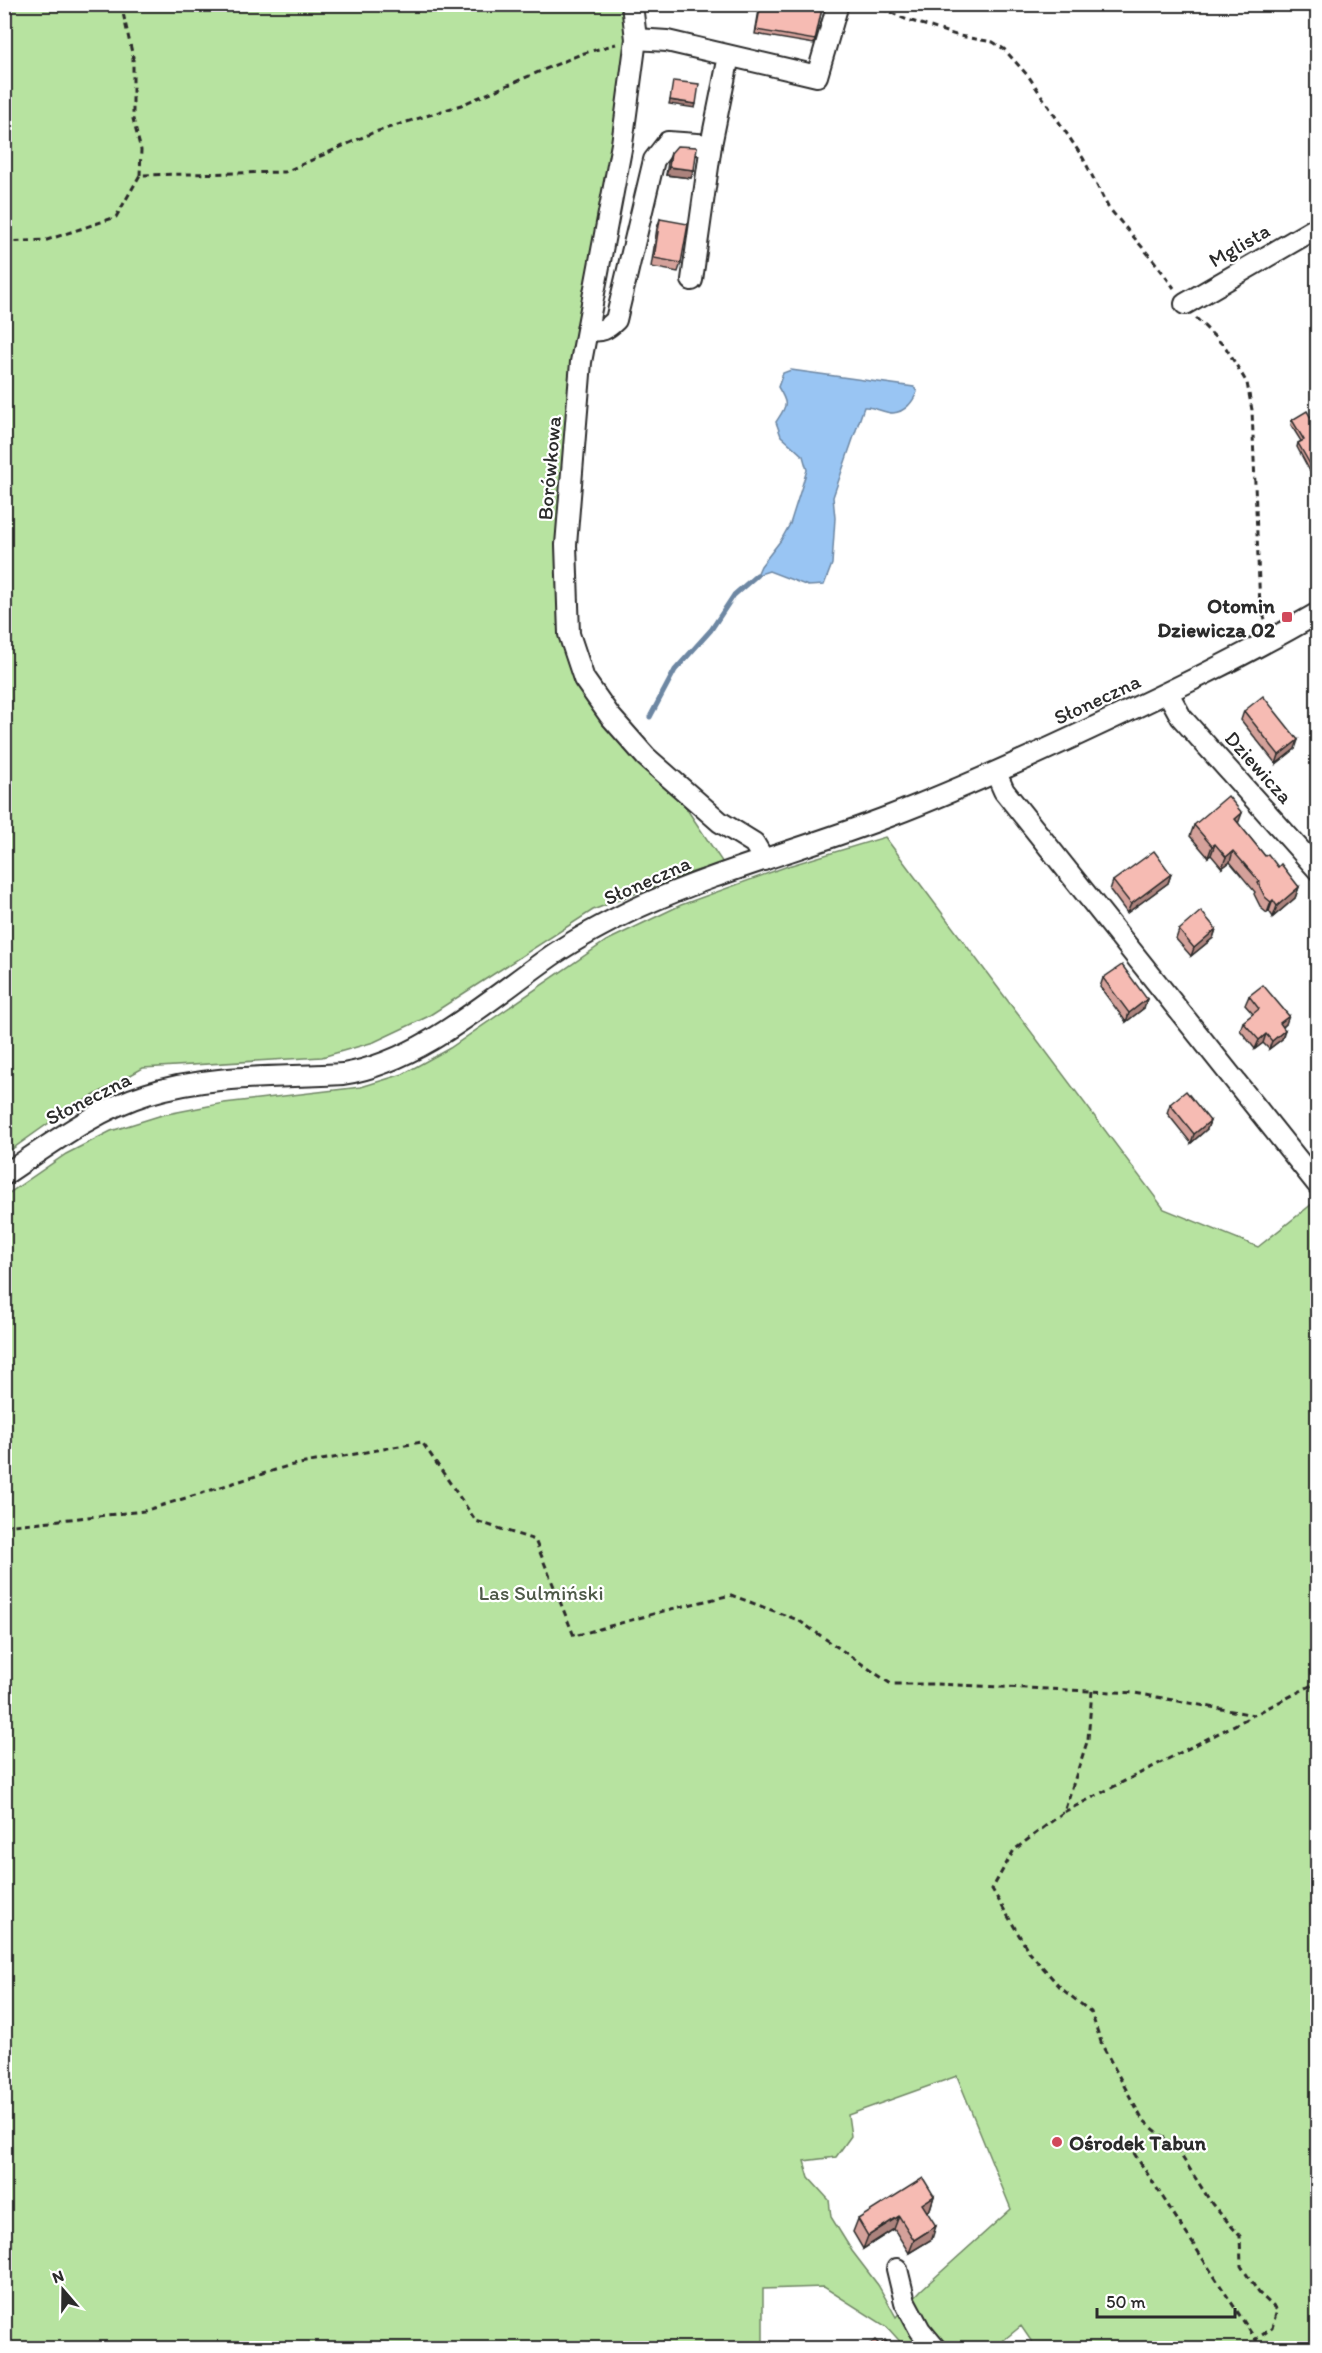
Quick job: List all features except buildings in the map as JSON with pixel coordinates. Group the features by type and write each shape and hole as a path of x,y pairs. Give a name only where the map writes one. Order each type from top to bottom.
{"street":[{"name":"Borówkowa","path":"632,4 636,39 622,144 581,362 566,545 569,634 584,678 610,716 639,749 720,822 754,843 764,860"},
{"path":"636,39 667,41 817,76 838,4"},
{"path":"692,280 711,145 729,56"},
{"path":"588,329 596,332 606,329 616,320 654,160 668,142 711,145"},
{"name":"Mglista","path":"1185,304 1317,227"},
{"name":"Słoneczna","path":"4,1175 93,1118 146,1094 189,1084 343,1074 363,1071 393,1061 425,1044 557,952 637,908 697,882 890,816 996,773 1168,693 1274,639 1317,613"},
{"name":"Dziewicza","path":"1168,693 1181,717 1317,870"},
{"path":"996,773 1004,791 1317,1185"},
{"path":"897,2269 905,2302 920,2330 935,2349"}],"path":[{"path":"4,242 47,240 116,217 140,175 141,150 133,119 133,57 121,4"},
{"path":"872,4 927,26 959,36 993,42 1004,49 1029,77 1083,158 1108,207 1154,261 1185,304 1226,348 1247,383 1252,410 1260,608 1274,639"},
{"path":"140,175 285,172 372,133 461,105 581,54 636,39"},
{"path":"4,1526 144,1510 288,1466 422,1442 476,1521 535,1540 574,1636 731,1595 798,1620 891,1684 1135,1693 1254,1715"},
{"path":"1255,2340 1272,2328 1277,2310 1258,2293 1241,2266 1240,2236 1212,2204 1177,2149 1142,2120 1102,2044 1091,2012 1062,1989 1029,1952 992,1890 1014,1850 1064,1812 1317,1682"},
{"path":"1064,1812 1088,1739 1092,1691"},
{"path":"1128,2144 1261,2349"}],"green space":[{"path":"5,5 626,5 628,64 561,531 580,686 682,802 723,863 686,874 593,910 427,1017 374,1042 322,1057 143,1068 66,1111 5,1154"},
{"name":"Las Sulmiński","path":"885,837 1164,1209 1258,1247 1317,1200 1317,2348 1036,2348 1021,2326 994,2348 906,2348 887,2327 824,2287 763,2289 763,2342 758,2348 5,2348 5,1196 66,1154 111,1131 162,1115 224,1103 361,1087 403,1074 450,1048 606,941 681,905 788,866","holes":["957,2076 1011,2209 921,2290 896,2317 878,2285 852,2251 831,2217 829,2200 809,2178 804,2161 836,2157 851,2136 848,2115"]}],"water":[{"path":"791,370 914,387 917,392 908,406 901,411 889,413 864,407 833,497 835,518 832,564 824,585 808,586 769,571 757,575 790,524 807,470 803,456 781,436 776,422 785,405 778,387 783,373"}],"waterway":[{"path":"650,717 675,670 711,630 734,595 757,575"}],"place":[{"name":"Otomin Dziewicza 02","path":"1287,617"},
{"name":"Ośrodek Tabun","path":"1057,2142"}]}
